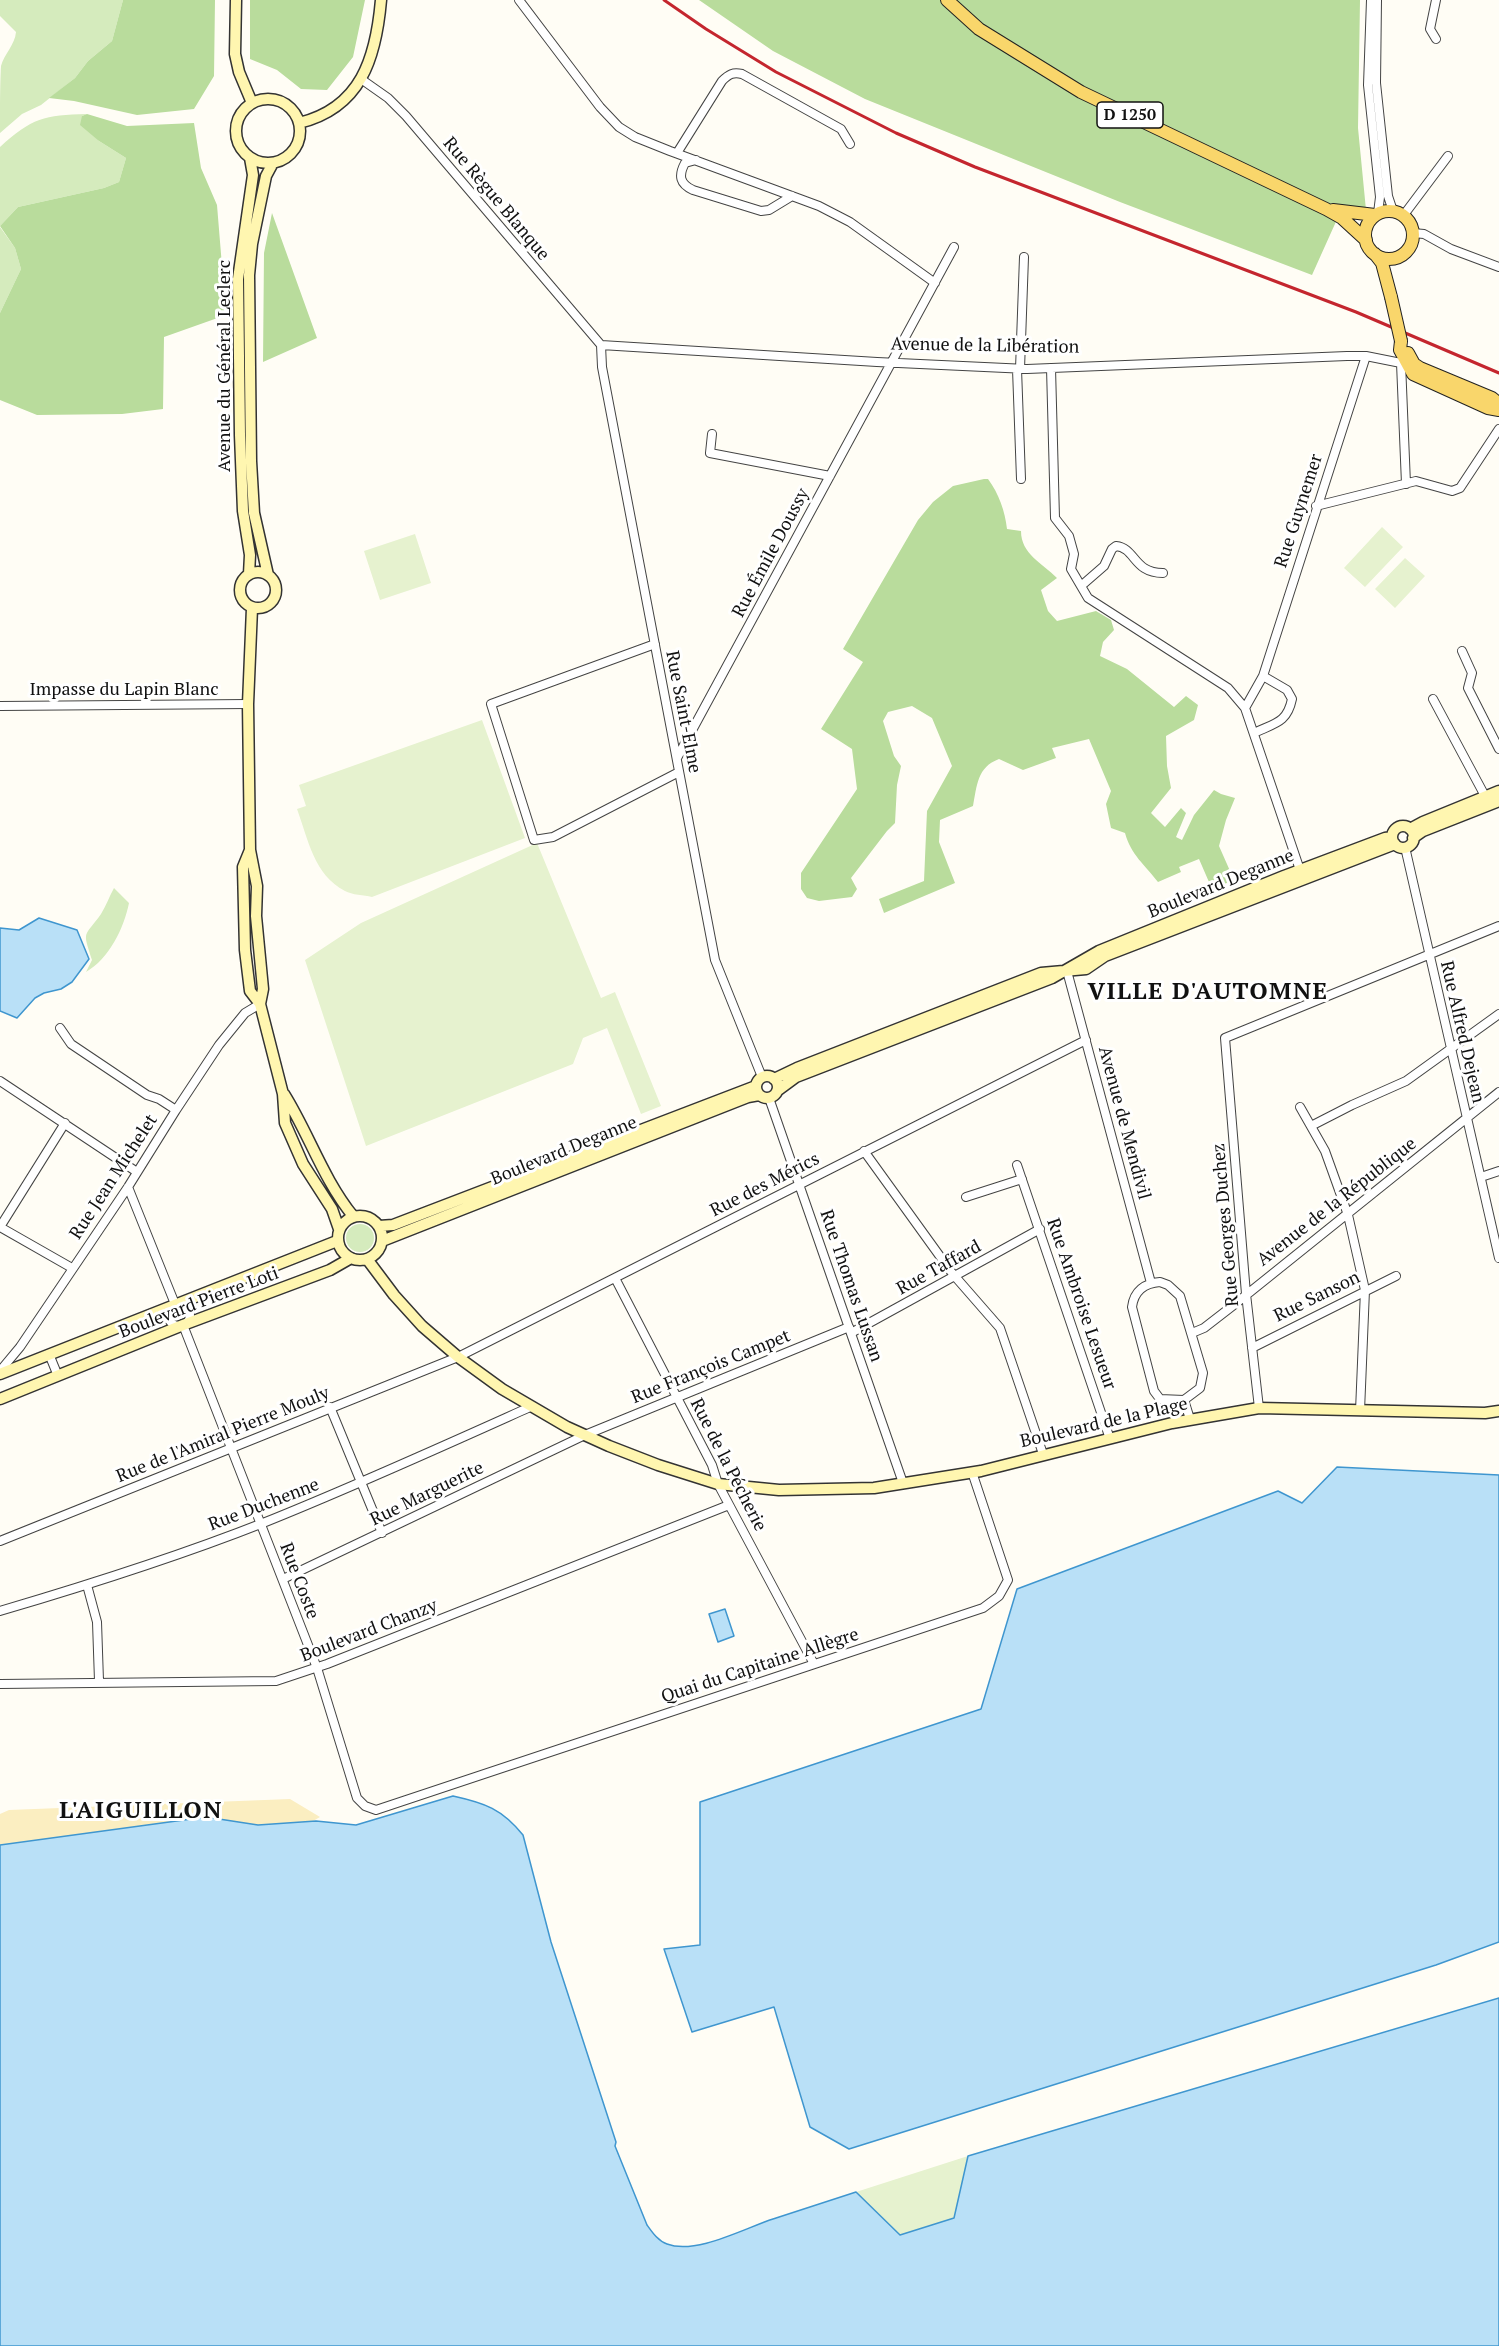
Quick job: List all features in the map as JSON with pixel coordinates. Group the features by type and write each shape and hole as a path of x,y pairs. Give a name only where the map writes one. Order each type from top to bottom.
{"main road":[{"path":"236,0 235,54 239,72 252,104"},
{"path":"299,123 326,115 351,94 361,79 379,24 381,0"},
{"name":"D 1250","path":"947,0 979,29 1081,92 1326,209 1342,219 1366,240"},
{"path":"261,100 280,102 295,114 299,123 298,141 294,149 289,155 273,163 250,158 237,141 238,120 244,110 261,100"},
{"name":"Avenue du Général Leclerc","path":"249,574 250,555 243,511 240,435 238,279 253,175 250,158"},
{"name":"Avenue du Général Leclerc","path":"268,575 253,503 249,275 252,244 266,176 273,163"},
{"name":"D 1250","path":"1326,209 1377,214"},
{"path":"1391,297 1392,274 1399,256 1410,246 1413,233 1408,220 1398,213 1377,214 1367,226 1366,240 1382,264 1401,341 1414,364 1420,368 1492,398 1499,404"},
{"path":"1375,254 1387,258 1399,256"},
{"path":"1401,341 1402,362 1413,374 1488,408 1499,410"},
{"path":"259,572 268,575 276,585 275,597 263,608 252,608 243,601 240,595 241,583 249,574 259,572"},
{"path":"252,608 248,704 250,850 257,886 256,916 263,989 260,1004 283,1094 285,1123 303,1164 332,1209 339,1228 340,1248 351,1258 367,1259 377,1252 382,1241 379,1226 369,1218 353,1216 339,1228"},
{"path":"1412,834 1405,826 1394,831 1398,843 1411,844 1412,834 1423,822 1499,791"},
{"path":"1412,834 1499,801"},
{"name":"Boulevard Deganne","path":"1067,971 1099,951 1300,870 1385,838 1398,843"},
{"name":"Boulevard Deganne","path":"382,1241 748,1097 797,1068 1041,973 1086,969 1105,956 1398,843"},
{"name":"Boulevard Deganne","path":"379,1226 393,1226 766,1088"},
{"path":"283,1094 299,1118 316,1157 341,1202 353,1216"},
{"name":"Boulevard Pierre Loti","path":"0,1372 338,1241"},
{"name":"Boulevard Pierre Loti","path":"0,1399 183,1325 330,1270 351,1258"},
{"name":"Boulevard de la Plage","path":"367,1259 415,1318 458,1357 530,1407 585,1435 658,1465 718,1484 779,1490 874,1488 903,1484 972,1472 1190,1419 1259,1408 1485,1413 1499,1411"}],"street":[{"path":"519,0 608,117 619,127 635,137 819,206 850,222 935,283"},
{"path":"1371,0 1368,85 1380,197 1377,214"},
{"path":"1377,0 1376,83 1388,196 1398,213 1448,156"},
{"path":"1436,0 1430,29 1436,39"},
{"path":"676,153 722,81 735,72 841,129 850,144"},
{"name":"Rue Règue Blanque","path":"361,79 388,98 406,116 602,345"},
{"path":"698,160 685,163 681,170 684,186 693,190 761,211 769,210 792,196"},
{"path":"1413,233 1424,234 1451,249 1499,267"},
{"name":"Rue Émile Doussy","path":"677,758 954,247"},
{"path":"1021,479 1018,369 1024,257"},
{"name":"Avenue de la Libération","path":"602,345 1018,369 1366,356 1402,362"},
{"name":"Rue Saint-Elme","path":"602,345 602,367 715,960 766,1088"},
{"name":"Rue Guynemer","path":"1245,708 1263,676 1366,356"},
{"path":"1402,362 1406,484"},
{"path":"1051,368 1055,518 1069,536 1074,554 1071,569 1093,602 1228,688 1245,708 1300,870"},
{"path":"1316,506 1416,481 1452,491 1460,488 1499,429"},
{"path":"712,434 710,453 830,476"},
{"path":"1081,585 1104,566 1112,549 1116,546 1124,549 1144,570 1163,573"},
{"path":"655,644 491,704 534,840 553,837 679,772"},
{"path":"1462,651 1472,673 1468,688 1499,749"},
{"path":"1254,733 1283,719 1289,713 1292,699 1287,690 1263,676"},
{"path":"1433,699 1485,796"},
{"name":"Impasse du Lapin Blanc","path":"0,706 248,704"},
{"name":"Rue Alfred Dejean","path":"1398,843 1451,1048 1499,1258"},
{"path":"1428,954 1499,926"},
{"name":"Rue Georges Duchez","path":"1259,1408 1246,1294 1225,1038 1428,954"},
{"name":"Avenue de Mendivil","path":"1067,971 1151,1283"},
{"name":"Rue Jean Michelet","path":"0,1372 20,1347 128,1187 219,1044 245,1013 260,1004"},
{"path":"1311,1126 1406,1081 1499,1014"},
{"path":"60,1028 71,1044 147,1095 159,1099 176,1110"},
{"name":"Rue des Mérics","path":"458,1357 1086,1040"},
{"path":"0,1081 137,1172"},
{"name":"Rue Thomas Lussan","path":"766,1088 903,1484"},
{"name":"Avenue de la République","path":"1192,1334 1204,1328 1348,1215 1499,1092"},
{"path":"1300,1107 1325,1151 1348,1215 1365,1290 1360,1411"},
{"path":"65,1124 0,1227 72,1268"},
{"path":"864,1151 955,1276 1000,1328 1043,1454"},
{"name":"Rue Ambroise Lesueur","path":"1017,1165 1110,1439"},
{"path":"1481,1177 1499,1172"},
{"path":"966,1197 1022,1179"},
{"path":"128,1187 175,1304"},
{"name":"Rue Taffard","path":"850,1330 1040,1229"},
{"name":"Rue Sanson","path":"1252,1347 1396,1276"},
{"name":"Rue de la Pécherie","path":"615,1278 712,1465 718,1484 814,1664"},
{"path":"1151,1283 1168,1285 1175,1290 1180,1296 1192,1334 1203,1373 1200,1388 1184,1400 1160,1399 1154,1391 1132,1307 1136,1294 1151,1283"},
{"path":"175,1304 183,1304 189,1308 189,1320 183,1325 173,1324 168,1319 169,1308 175,1304"},
{"name":"Rue Coste","path":"183,1325 317,1668 357,1798 365,1806 376,1810 510,1766"},
{"name":"Rue François Campet","path":"585,1435 850,1330"},
{"path":"49,1354 58,1376"},
{"name":"Rue de l'Amiral Pierre Mouly","path":"0,1541 458,1357"},
{"path":"1184,1400 1190,1419"},
{"path":"330,1407 382,1533"},
{"name":"Rue Duchenne","path":"0,1611 87,1585 261,1524 362,1483 530,1407"},
{"name":"Rue Marguerite","path":"283,1579 585,1435"},
{"name":"Quai du Capitaine Allègre","path":"510,1766 983,1608 999,1596 1008,1580 972,1472"},
{"name":"Boulevard Chanzy","path":"0,1684 99,1681 276,1681 317,1668 729,1505"},
{"path":"87,1585 97,1622 99,1681"}],"green space":[{"path":"0,0 123,0 112,41 88,61 75,78 41,105 22,114 0,133 1,66 14,41 16,32 0,16"},
{"path":"123,0 215,0 214,76 194,109 137,115 49,98 75,78 88,61 112,41"},
{"path":"250,0 365,0 353,57 327,90 301,89 277,70 250,59"},
{"path":"699,0 1360,0 1358,128 1366,210 1343,206 1312,275 1120,202 865,99 773,51"},
{"path":"87,114 82,116 99,141 126,158 119,182 104,188 18,207 0,226 0,147 21,130 39,120"},
{"path":"87,114 127,126 194,123 201,168 217,205 226,315 164,337 163,409 122,414 37,415 0,400 0,313 21,269 15,248 0,226 18,207 104,188 119,182 126,158 99,141 80,125 82,116"},
{"path":"272,213 317,338 263,362 264,253"},
{"path":"0,227 15,248 21,269 0,313"},
{"path":"988,479 998,497 1007,529 1021,531 1028,552 1057,578 1041,590 1048,611 1057,621 1096,611 1111,620 1114,630 1103,642 1100,656 1127,669 1174,707 1186,696 1198,705 1194,720 1166,736 1167,766 1171,788 1151,813 1165,827 1181,808 1186,813 1176,837 1182,840 1194,815 1214,790 1235,798 1219,846 1234,880 1212,889 1199,859 1179,867 1181,872 1158,882 1135,854 1125,833 1111,828 1106,804 1111,791 1089,739 1052,748 1056,758 1023,770 999,759 986,767 977,784 973,806 940,820 939,842 955,883 884,913 879,899 924,881 927,811 952,766 932,718 912,706 888,712 883,721 894,756 901,766 897,785 895,823 851,878 857,889 852,897 819,901 807,898 801,889 801,873 857,789 852,749 821,729 863,662 843,649 918,520 933,502 953,486"},
{"path":"1382,527 1403,547 1365,587 1344,568"},
{"path":"415,534 431,583 380,600 364,551"},
{"path":"1405,558 1425,576 1395,608 1375,589"},
{"path":"482,720 525,838 372,897 348,892 334,884 319,866 309,844 297,809 306,806 299,785"},
{"path":"537,843 601,998 615,992 661,1106 641,1114 607,1028 583,1038 573,1064 366,1146 305,960 361,923"},
{"path":"114,888 129,903 123,922 108,951 86,972 92,960 86,934 101,914"},
{"path":"360,1224 370,1228 374,1238 370,1248 360,1252 350,1248 346,1238 350,1228"},
{"path":"968,2156 954,2218 900,2235 856,2192"}],"sand":[{"path":"290,1799 320,1817 285,1837 0,1880 0,1814 9,1810"}],"water":[{"path":"39,918 77,930 89,959 72,982 61,989 35,998 17,1018 0,1011 0,928 19,930"},
{"path":"1337,1467 1499,1475 1499,1942 1436,1965 849,2149 810,2127 774,2007 692,2032 664,1949 700,1945 700,1802 981,1709 1017,1589 1278,1491 1302,1503"},
{"path":"725,1609 734,1636 718,1642 709,1614"},
{"path":"453,1796 492,1808 508,1819 523,1835 551,1942 616,2142 615,2146 647,2225 655,2236 667,2244 692,2246 706,2243 856,2192 900,2235 954,2218 968,2156 1499,1998 1499,2346 0,2346 0,1845 206,1817 258,1825 316,1821 356,1825"}],"railway":[{"path":"664,0 776,72 896,133 975,167 1356,312 1499,373"}],"district":[{"name":"VILLE D'AUTOMNE","path":"1208,992"},
{"name":"L'AIGUILLON","path":"141,1811"}]}
